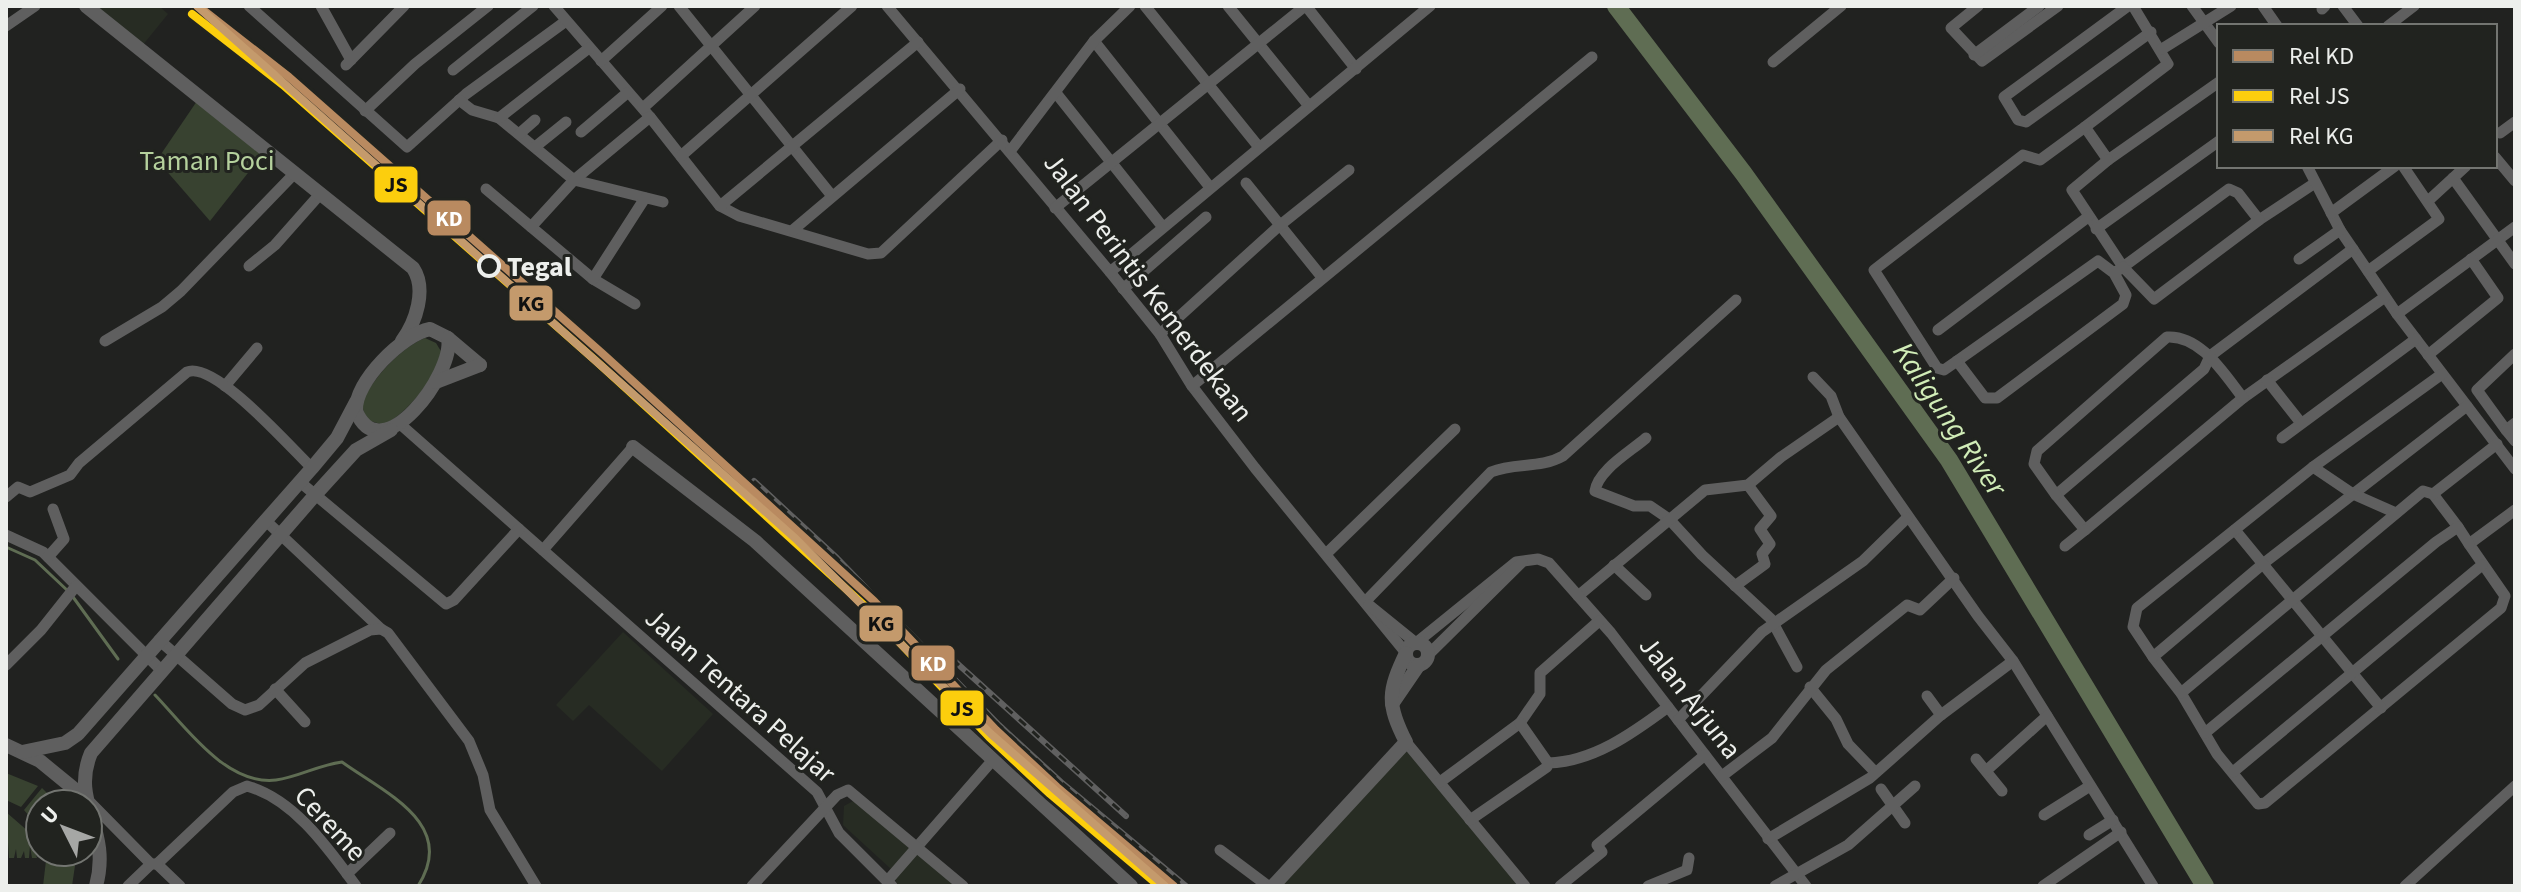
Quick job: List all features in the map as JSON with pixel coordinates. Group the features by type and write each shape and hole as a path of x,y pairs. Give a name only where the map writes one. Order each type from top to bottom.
{"street":[{"path":"6,26 35,6"},
{"path":"22,752 65,743 78,734 312,468 337,438 362,387 413,324 420,282 413,268 86,6"},
{"path":"249,6 407,147 561,11 720,206 739,216 868,254 881,253 1002,140"},
{"path":"323,7 348,63 404,6"},
{"path":"365,111 415,64 488,6"},
{"path":"453,70 533,6"},
{"path":"601,61 662,6"},
{"path":"679,6 832,196"},
{"path":"531,227 574,180 755,6"},
{"path":"681,156 852,6"},
{"name":"Jalan Perintis Kemerdekaan","path":"887,6 1011,150 1160,334 1192,386 1365,602 1411,648 1410,663 1423,660"},
{"path":"1011,150 1094,41 1130,6"},
{"path":"1145,6 1258,146"},
{"path":"1228,6 1261,42 1309,106"},
{"path":"1055,208 1162,125 1306,6 1356,69"},
{"path":"1110,272 1209,186 1430,6"},
{"path":"1773,62 1841,6"},
{"path":"1978,6 1951,28 1974,55 1984,61 2058,6"},
{"path":"1974,55 2039,6"},
{"path":"2151,32 2026,122 2019,121 2004,97 2131,6 2151,32 2168,61 2164,71 2040,160 2023,155 1874,270 1937,368 1944,370 2098,261 2118,270 2149,297 2156,299 2259,220 2313,172 2340,230 2385,297 2515,469"},
{"path":"2192,6 2217,40"},
{"path":"2162,49 2231,6"},
{"path":"2263,6 2276,24"},
{"path":"2343,6 2356,24"},
{"path":"2391,24 2414,6"},
{"path":"1094,41 1209,186"},
{"path":"720,206 918,42"},
{"path":"499,118 589,48"},
{"path":"1192,386 1321,276 1592,57"},
{"path":"1957,361 1985,398 1997,398 2123,304 2126,295 2118,270 2072,190 2108,160 2217,83"},
{"path":"793,230 960,89"},
{"path":"581,132 627,93"},
{"path":"1056,93 1162,226"},
{"path":"459,100 472,110 499,118 574,180 663,202"},
{"path":"519,134 535,120"},
{"path":"535,147 566,122"},
{"path":"2500,133 2515,122"},
{"path":"2085,127 2108,160"},
{"path":"2096,229 2217,142"},
{"path":"2497,159 2515,181"},
{"path":"2331,213 2392,168"},
{"path":"2368,271 2436,223 2439,216 2404,168"},
{"path":"2428,201 2464,168"},
{"path":"1160,334 1279,226 1349,170"},
{"path":"105,341 162,307 181,291 294,174"},
{"path":"2453,178 2515,264"},
{"path":"1246,183 1321,276"},
{"path":"486,189 593,279 635,304"},
{"path":"2118,270 2229,189 2238,193 2259,220"},
{"path":"249,266 275,245 321,193"},
{"path":"593,279 645,198"},
{"path":"1123,289 1206,217"},
{"path":"1938,330 2088,217"},
{"path":"2397,314 2515,227"},
{"path":"2299,259 2340,230"},
{"path":"2056,495 2204,369 2210,356 2353,249"},
{"path":"2428,355 2498,298 2471,259"},
{"path":"2065,546 2243,398 2385,297"},
{"path":"1365,602 1491,472 1504,467 1547,465 1563,456 1736,300"},
{"path":"417,306 443,334 480,365 436,382"},
{"path":"402,341 417,332 443,334"},
{"path":"83,788 82,781 91,753 161,670 356,450 395,427 436,382 447,359 443,334"},
{"path":"2085,530 2034,464 2034,455 2086,405 2167,337 2185,339 2210,356 2243,398"},
{"path":"2282,438 2416,339"},
{"path":"225,386 257,348"},
{"path":"2515,354 2477,390 2510,427 2515,441"},
{"path":"6,497 17,487 30,492 70,475 79,463 191,369 206,371 225,386 312,468"},
{"path":"2181,693 2423,491 2433,494 2482,565 2511,596 2381,708 2265,803 2258,804 2133,627 2137,608 2313,467 2442,374"},
{"path":"1813,377 1831,396 1839,417 1907,518 2013,661 2153,886"},
{"path":"2267,380 2301,423"},
{"path":"356,402 365,425 380,431 395,427"},
{"path":"2153,657 2264,563 2467,406"},
{"path":"1578,596 1705,490 1748,485 1781,457 1839,417"},
{"name":"Jalan Tentara Pelajar","path":"395,427 519,529 817,792 839,833 890,883"},
{"path":"1326,554 1455,429"},
{"path":"1646,438 1609,468 1598,481 1595,491 1634,506 1650,506 1669,519 1774,623 1797,667"},
{"path":"2433,494 2497,444"},
{"path":"543,550 633,447 755,541 1131,886"},
{"path":"2313,467 2353,494 2396,513"},
{"path":"300,482 446,604 454,600 519,529"},
{"path":"1735,586 1764,565 1762,553 1770,544 1760,529 1771,516 1748,485"},
{"path":"48,557 64,539 53,509"},
{"path":"2469,544 2515,510"},
{"path":"1678,720 1774,623 1863,561 1907,518"},
{"path":"265,520 399,644 460,727 483,775 490,810 536,886"},
{"path":"2205,733 2422,552 2458,527"},
{"path":"2235,530 2381,708"},
{"path":"6,535 33,545 48,557 73,590 161,670"},
{"name":"Jalan Arjuna","path":"1523,562 1538,559 1549,563 1578,596 1806,886"},
{"path":"1523,562 1516,562 1411,648 1392,682 1392,704 1396,723 1406,742 1525,886"},
{"path":"1392,704 1423,660 1523,562"},
{"path":"1614,565 1646,595"},
{"path":"2233,772 2482,565"},
{"path":"1722,776 1772,738 1810,687 1907,605 1920,610 1954,578"},
{"path":"6,665 73,590"},
{"path":"1440,782 1520,723 1540,694 1540,673 1599,621"},
{"path":"159,640 238,708 252,709 305,663 356,635 381,629"},
{"path":"1768,839 1875,772 1941,715 2013,661"},
{"path":"1810,687 1836,719 1848,744 1875,772"},
{"path":"275,689 305,722"},
{"path":"1927,696 1941,715"},
{"path":"1548,763 1572,762 1590,756 1668,707"},
{"path":"1987,770 2047,716"},
{"path":"1520,723 1548,763"},
{"path":"1220,850 1270,886 1406,742"},
{"path":"6,745 47,766 73,788"},
{"path":"1560,886 1602,852 1597,845 1705,755"},
{"path":"1976,759 2002,791"},
{"path":"890,883 992,761"},
{"path":"1470,820 1542,772 1548,763"},
{"name":"Cereme","path":"154,864 233,792 247,786 280,800 297,815 356,886"},
{"path":"1775,886 1798,876 1848,845 1915,786"},
{"path":"2044,815 2090,786"},
{"path":"2405,886 2515,786"},
{"path":"1881,789 1905,823"},
{"path":"752,886 840,793 852,790 963,886"},
{"path":"104,816 180,886"},
{"path":"2089,835 2113,820"},
{"path":"2043,886 2121,832"},
{"path":"347,874 390,833"},
{"path":"1648,886 1687,870 1689,858"},
{"path":"128,886 154,864"}],"shaded area":[{"path":"94,6 159,6 168,14 142,46"},
{"path":"623,632 713,714 662,771 589,705 573,721 556,705"},
{"path":"1409,749 1519,886 1277,886"},
{"path":"855,800 956,886 898,886 891,869 843,825 844,806"}],"green space":[{"name":"Taman Poci","path":"197,101 263,154 210,221 157,160"},
{"path":"425,338 436,343 442,353 427,384 402,412 384,425 367,420 361,404 372,385 397,357"},
{"path":"6,773 38,786 24,788 21,807 6,800"},
{"path":"6,812 24,828 21,858 17,858 16,849 14,858 9,858"},
{"path":"45,868 75,868 72,886 43,886"}],"waterway":[{"name":"Kaligung River","path":"1616,6 1744,174 1949,460 2205,886"},
{"path":"6,547 35,560 68,591"},
{"path":"73,597 118,659"},
{"path":"155,695 208,751 240,774 276,780 342,762 395,799 411,812 423,828 429,845 428,864 418,886"}],"railway":[{"path":"754,481 837,558 999,725 1061,782 1186,886"},
{"path":"939,647 1126,816"}],"rail line":[{"name":"KG","path":"197,6 796,539 991,734 1165,886"},
{"name":"KD","path":"198,6 289,77 603,354 874,601 996,730 1057,787 1174,886"},
{"name":"JS","path":"192,14 283,85 596,361 867,608 989,737 1050,794 1159,886"}],"place":[{"name":"Tegal","path":"489,266"}]}
